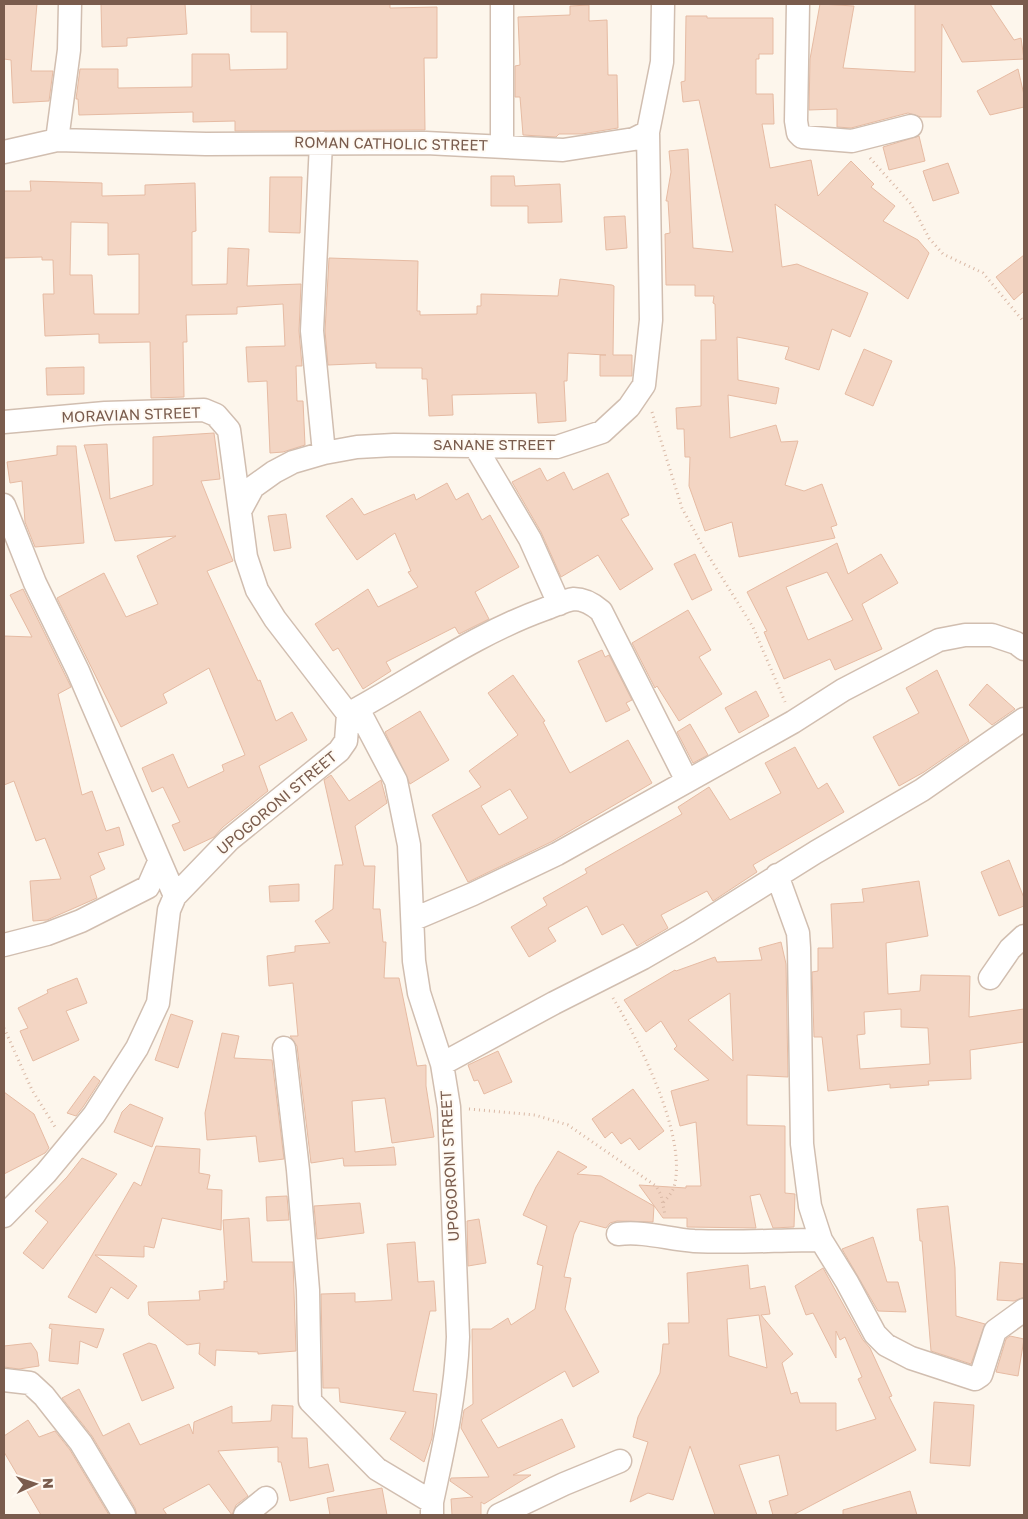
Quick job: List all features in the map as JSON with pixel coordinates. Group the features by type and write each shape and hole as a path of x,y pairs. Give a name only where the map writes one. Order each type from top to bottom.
{"street":[{"path":"57,140 69,50 70,4"},
{"path":"502,4 502,146"},
{"path":"648,132 662,62 663,4"},
{"path":"798,4 796,129 802,137 851,141 911,126"},
{"name":"ROMAN CATHOLIC STREET","path":"4,152 57,140 189,144 321,143 502,146 563,150 634,139 648,132"},
{"name":"SANANE STREET","path":"240,511 253,487 274,472 293,462 324,453 356,447 394,445 557,447 602,432 629,407 644,385 651,320 648,132"},
{"path":"321,143 312,331 324,453"},
{"name":"MORAVIAN STREET","path":"4,422 105,413 204,410 216,415 229,430 240,511"},
{"path":"475,446 530,539 559,604"},
{"path":"4,505 35,583 78,671 159,862 176,896 169,910 158,1003 137,1048 100,1106 68,1146 4,1216"},
{"name":"UPOGORONI STREET","path":"240,511 246,557 257,590 275,619 353,712 381,749 396,781 409,845 414,919 414,961 419,993 442,1064 449,1106 458,1337 457,1371 452,1409 432,1509"},
{"path":"353,712 440,660 486,636 530,614 574,599 590,603 601,611 687,781"},
{"path":"414,919 473,894 556,854 793,722 843,690 939,640 964,635 992,635 1016,643 1024,649"},
{"name":"UPOGORONI STREET","path":"176,896 229,840 339,752 346,741 353,712"},
{"path":"442,1064 554,1003 603,980 688,932 777,875 922,790 1024,719"},
{"path":"4,945 47,934 82,921 148,886 159,862"},
{"path":"777,875 798,933 802,1144 810,1206 821,1240 848,1282 875,1334 886,1345 911,1358 942,1369 975,1379 978,1378 981,1375 995,1331 1024,1310"},
{"path":"990,978 1010,949 1024,936"},
{"path":"284,1048 298,1170 308,1290 310,1400 377,1469 432,1509"},
{"path":"618,1234 640,1232 727,1242 821,1240"},
{"path":"4,1380 30,1383 44,1396 81,1443 124,1515"},
{"path":"499,1515 564,1484 620,1461"},
{"path":"244,1515 266,1498"}],"path":[{"path":"851,141 868,155 883,175 911,204 929,238 943,254 983,273 1024,322"},
{"path":"644,385 682,508 703,547 753,627 793,722"},
{"path":"603,980 634,1038 657,1088 672,1130 676,1172 671,1193 663,1203"},
{"path":"4,1028 32,1090 68,1146"},
{"path":"449,1106 535,1114 568,1125 656,1186 663,1203 669,1236"}],"building":[{"path":"4,4 37,4 31,71 53,71 49,101 13,103 11,60 4,59"},
{"path":"101,4 185,4 187,34 127,38 127,46 102,47"},
{"path":"251,4 390,4 390,8 437,7 437,58 424,58 425,130 235,131 235,121 193,122 193,112 79,115 78,99 76,99 80,69 118,69 118,88 192,87 192,54 229,54 230,70 287,69 287,32 251,32"},
{"path":"820,4 854,6 843,68 915,72 915,4 990,4 1014,40 1021,38 1024,59 962,62 942,24 941,117 921,117 908,113 851,128 837,127 837,109 809,110 810,59"},
{"path":"589,5 589,21 607,20 608,75 617,75 618,128 582,134 559,134 556,137 523,135 520,97 515,97 515,66 520,65 518,17 570,15 570,6"},
{"path":"686,16 707,16 707,18 773,18 773,54 759,54 759,59 756,59 756,94 773,94 774,124 762,124 770,168 811,160 818,196 851,161 874,184 871,187 895,206 883,221 918,240 929,253 908,299 775,204 782,267 797,264 868,293 850,337 832,329 819,370 785,359 789,347 737,337 738,380 779,388 776,404 728,395 730,438 776,425 781,442 798,441 785,485 804,491 822,484 837,525 831,527 835,538 739,557 732,522 705,531 689,486 690,457 685,457 684,429 677,429 676,408 701,406 701,340 716,340 715,304 713,303 714,296 695,296 695,285 666,285 665,234 670,233 668,201 666,201 671,172 669,151 688,149 693,248 733,252 699,100 683,102 681,82 685,81"},
{"path":"1018,69 1024,95 1024,107 990,115 977,91"},
{"path":"919,136 925,161 889,170 883,147"},
{"path":"948,163 959,193 933,201 923,171"},
{"path":"491,176 514,176 515,186 560,184 562,222 528,223 528,206 491,206"},
{"path":"270,177 302,177 300,233 269,232"},
{"path":"30,181 102,183 102,196 145,195 145,185 195,183 196,231 192,232 192,285 227,284 228,248 249,249 247,286 301,284 299,331 302,366 296,366 297,401 303,401 305,445 283,452 270,453 267,381 248,382 246,347 285,346 283,304 237,307 237,314 186,315 187,342 183,342 184,397 151,398 150,342 99,343 99,334 45,336 43,294 54,294 53,260 42,260 42,257 4,258 4,191 31,191","holes":["71,222 108,223 108,255 139,254 139,314 94,314 92,275 70,275"]},
{"path":"625,216 627,248 606,250 604,217"},
{"path":"1024,255 1024,291 1014,300 996,277"},
{"path":"329,258 418,261 417,311 420,311 420,315 477,314 477,306 481,306 481,294 558,296 560,279 612,285 614,286 613,355 632,355 632,376 600,376 600,355 606,355 568,353 567,381 564,381 566,421 538,423 536,393 452,395 453,415 429,416 427,379 422,379 422,368 376,368 376,363 328,365 325,331"},
{"path":"864,349 892,361 873,406 845,394"},
{"path":"84,367 84,394 47,395 46,368"},
{"path":"214,433 220,479 201,481 233,561 207,571 258,681 260,680 276,721 292,712 307,740 259,766 268,791 223,827 214,837 184,851 172,825 180,822 163,787 152,792 142,768 173,754 188,788 224,771 222,765 245,755 209,668 163,694 167,703 121,727 57,598 104,573 126,617 158,604 137,556 176,536 115,541 84,445 107,444 110,499 153,485 153,437"},
{"path":"57,446 76,446 84,543 35,547 25,522 22,481 10,483 7,462 57,455"},
{"path":"540,468 547,481 564,472 573,490 608,473 629,515 621,519 653,569 620,590 598,555 561,577 541,532 512,482"},
{"path":"447,483 456,500 468,493 482,520 490,515 519,567 475,592 489,619 459,634 455,627 386,662 391,671 363,689 338,648 333,651 315,624 368,589 378,607 418,587 408,572 411,571 395,533 357,560 326,516 352,498 364,515 414,494 416,500"},
{"path":"286,514 291,548 274,551 268,516"},
{"path":"837,543 848,574 881,554 898,583 862,604 882,649 835,670 830,659 784,679 764,632 767,631 747,592","holes":["827,572 853,620 808,640 786,587"]},
{"path":"695,554 712,590 692,600 674,564"},
{"path":"23,589 71,687 58,694 82,795 92,791 106,831 119,827 124,845 98,853 105,869 90,876 97,898 47,920 33,921 30,881 61,879 45,838 36,841 14,781 4,785 4,636 32,637 10,595"},
{"path":"688,610 711,650 699,657 722,694 679,721 657,686 655,688 632,643"},
{"path":"602,650 605,657 609,655 632,700 626,703 630,710 606,722 578,661"},
{"path":"937,670 969,741 924,772 899,786 873,737 919,713 906,688"},
{"path":"513,675 545,721 543,722 570,773 628,740 652,783 551,842 468,882 432,815 481,787 469,771 518,735 488,693","holes":["510,789 528,818 499,835 481,806"]},
{"path":"987,684 1015,709 992,725 969,705"},
{"path":"756,691 769,716 739,733 725,708"},
{"path":"420,711 449,760 410,784 385,732"},
{"path":"690,724 708,755 693,763 677,732"},
{"path":"795,747 818,789 827,783 844,812 753,865 757,872 713,901 707,891 661,915 668,928 637,946 623,924 602,935 587,906 548,928 556,941 529,957 511,927 547,905 543,898 587,873 585,869 682,814 678,807 709,787 730,820 781,793 765,763"},
{"path":"331,775 349,801 381,780 387,803 355,826 364,866 375,866 373,909 380,909 383,942 386,942 384,978 399,978 417,1066 426,1065 426,1086 434,1137 392,1143 385,1098 352,1101 355,1152 394,1147 396,1165 344,1166 343,1158 311,1163 297,1046 290,1036 298,1036 293,983 269,986 267,956 295,952 295,946 330,943 315,921 333,909 335,865 343,865 324,780"},
{"path":"1009,860 1024,898 1024,906 999,916 981,872"},
{"path":"919,881 928,936 886,943 888,994 920,991 921,975 970,976 969,1017 1024,1009 1024,1042 970,1050 971,1079 928,1081 929,1085 890,1088 890,1084 828,1091 822,1037 814,1037 812,972 818,971 818,948 833,948 831,904 864,902 862,889","holes":["901,1009 901,1027 928,1028 930,1064 860,1069 857,1035 865,1034 864,1012"]},
{"path":"299,884 299,901 270,902 269,886"},
{"path":"781,942 786,964 788,1077 747,1075 747,1125 785,1126 785,1193 795,1194 794,1227 773,1228 760,1194 750,1196 756,1228 687,1227 687,1218 663,1218 639,1185 686,1188 686,1186 701,1186 696,1122 680,1126 671,1091 709,1080 674,1049 677,1046 661,1021 646,1032 624,1000 675,970 715,957 717,962 762,960 759,948","holes":["730,993 733,1061 688,1020"]},
{"path":"77,978 87,1003 66,1011 79,1040 33,1061 20,1031 28,1028 18,1008 48,993 47,990"},
{"path":"171,1014 193,1021 178,1068 155,1060"},
{"path":"222,1033 239,1036 234,1058 272,1060 284,1159 259,1162 256,1136 207,1140 205,1113"},
{"path":"498,1051 512,1082 484,1094 478,1080 474,1081 468,1065"},
{"path":"94,1076 100,1081 83,1107 76,1116 67,1113"},
{"path":"633,1089 664,1131 639,1150 630,1138 621,1144 612,1132 605,1138 592,1119"},
{"path":"4,1092 34,1114 49,1148 45,1153 4,1174"},
{"path":"130,1104 163,1118 152,1147 114,1132 122,1112"},
{"path":"156,1146 200,1149 199,1173 210,1175 207,1189 222,1190 221,1230 162,1218 154,1248 144,1246 144,1257 95,1255 137,1286 128,1299 111,1287 96,1313 68,1297 134,1182 141,1186"},
{"path":"558,1151 587,1167 577,1174 601,1176 654,1206 653,1222 617,1221 610,1223 606,1228 580,1221 574,1234 564,1277 571,1278 565,1309 599,1372 573,1387 565,1371 481,1420 498,1448 562,1419 575,1447 513,1475 531,1475 484,1504 481,1502 481,1515 452,1515 451,1499 473,1497 450,1481 451,1478 489,1477 461,1428 464,1410 473,1404 472,1329 491,1329 508,1318 511,1325 535,1309 543,1266 537,1264 547,1226 523,1215 536,1187"},
{"path":"82,1158 117,1174 43,1269 23,1253 48,1222 35,1211"},
{"path":"287,1196 289,1220 267,1221 266,1197"},
{"path":"360,1203 364,1233 317,1239 314,1206"},
{"path":"948,1206 955,1268 956,1316 985,1324 971,1364 931,1351 922,1241 920,1241 917,1209"},
{"path":"249,1218 252,1262 293,1262 296,1351 258,1354 258,1352 216,1350 215,1366 199,1354 200,1343 187,1345 149,1315 148,1302 200,1300 199,1291 224,1289 224,1281 227,1282 223,1220"},
{"path":"479,1219 486,1263 468,1266 467,1221"},
{"path":"873,1237 887,1282 898,1282 906,1312 878,1311 842,1249"},
{"path":"415,1242 418,1282 434,1281 436,1311 430,1311 413,1391 437,1394 432,1438 424,1462 390,1439 406,1412 340,1402 339,1388 323,1388 321,1294 355,1293 355,1302 392,1300 387,1244"},
{"path":"1000,1262 1024,1264 1024,1297 1014,1301 997,1300"},
{"path":"748,1265 750,1289 765,1286 770,1314 761,1315 793,1354 782,1363 791,1394 797,1392 800,1403 836,1403 836,1431 876,1419 858,1379 862,1377 845,1337 840,1340 836,1331 836,1358 813,1313 806,1315 795,1286 823,1268 863,1340 870,1348 892,1396 889,1397 916,1450 793,1515 773,1515 769,1501 788,1495 779,1455 739,1465 757,1515 715,1515 690,1446 673,1500 648,1493 630,1502 648,1442 633,1437 638,1417 660,1373 663,1344 669,1344 668,1323 689,1323 687,1273","holes":["759,1315 767,1368 729,1356 727,1319"]},
{"path":"50,1324 104,1329 97,1348 80,1341 78,1364 49,1361 52,1329 49,1328"},
{"path":"1010,1336 1024,1339 1018,1376 996,1372 1006,1339"},
{"path":"31,1343 37,1352 39,1366 19,1369 4,1367 4,1346"},
{"path":"149,1343 156,1345 174,1388 142,1401 123,1354"},
{"path":"79,1389 103,1436 129,1423 140,1445 189,1424 193,1434 194,1422 232,1406 232,1423 271,1421 272,1405 293,1406 292,1438 307,1438 309,1468 328,1464 334,1491 290,1501 281,1462 278,1462 278,1447 218,1451 248,1496 236,1505 232,1515 209,1484 163,1509 167,1515 137,1515 135,1508 92,1436 62,1398"},
{"path":"934,1402 974,1405 970,1466 930,1463"},
{"path":"28,1420 39,1437 55,1431 70,1450 109,1515 41,1515 4,1452 4,1436"},
{"path":"382,1488 387,1515 330,1515 327,1498"},
{"path":"910,1491 917,1515 843,1515 843,1510"}]}
